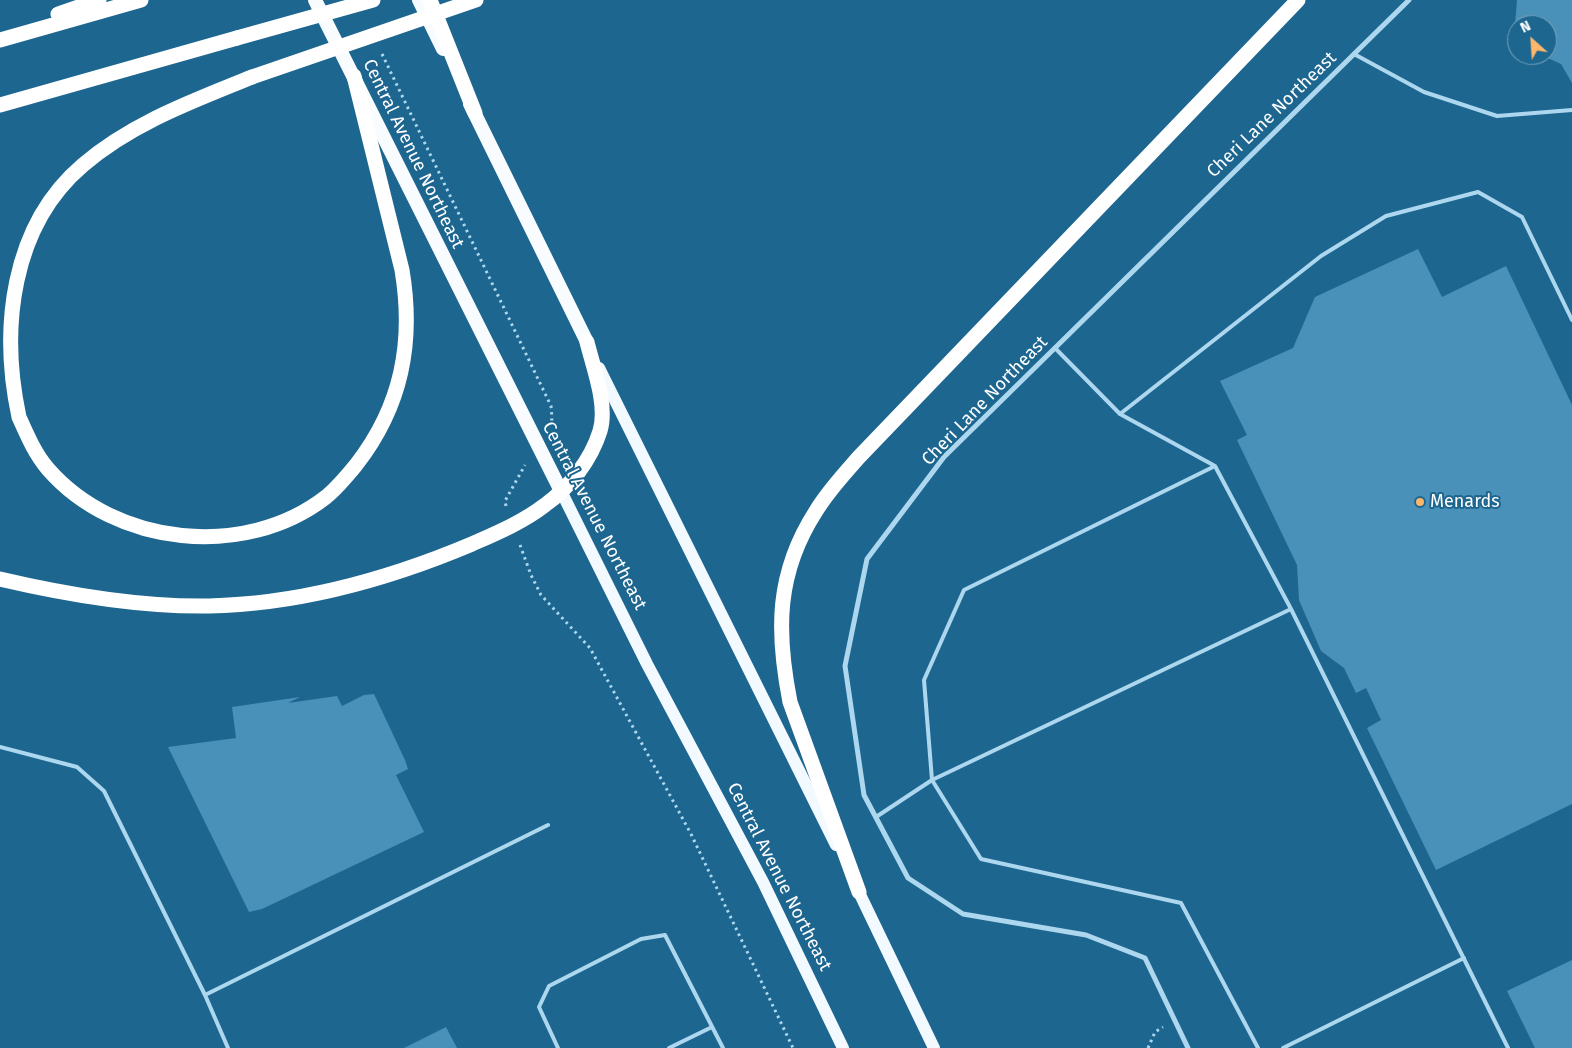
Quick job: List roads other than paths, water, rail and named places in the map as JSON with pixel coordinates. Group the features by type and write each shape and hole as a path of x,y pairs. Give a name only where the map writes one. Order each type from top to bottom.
{"highway":[{"path":"0,33 99,0"},
{"path":"0,40 141,0"},
{"name":"Central Avenue Northeast","path":"315,0 561,491"},
{"path":"0,105 373,0"},
{"path":"0,579 64,593 134,602 210,606 322,593 386,576 458,549 512,525 546,505 583,467 601,429 603,406 587,342 419,0"},
{"path":"430,0 475,113"},
{"path":"354,76 402,270 406,298 407,329 404,359 392,405 382,426 365,454 346,478 326,497 277,524 254,532 199,537 150,530 127,523 101,511 80,498 47,468 34,449 14,403 8,379 4,334 8,287 13,268 31,227 46,203 81,166 116,140 161,114 252,77 476,0"},
{"path":"859,892 790,702 784,670 781,625 786,578 804,532 816,510 859,457 1298,0"}],"main road":[{"path":"587,342 859,892 934,1048"},
{"name":"Central Avenue Northeast","path":"561,491 648,664 763,882 843,1048"}],"street":[{"name":"Cheri Lane Northeast","path":"1188,1048 1146,958 1086,936 964,914 908,878 864,795 846,666 867,559 944,457 1409,0"}],"lane":[{"path":"1354,54 1424,92 1497,116 1572,110"},
{"path":"1120,414 1320,256 1386,216 1478,192 1522,217 1572,320"},
{"path":"1055,348 1120,414 1216,466 1291,609 1508,1048"},
{"path":"1216,466 964,590 924,680 932,780 980,859 1181,903 1258,1048"},
{"path":"876,817 932,780 1291,609"},
{"path":"0,747 77,767 104,791 205,994 228,1048"},
{"path":"205,994 548,825"},
{"path":"558,1048 539,1007 549,986 641,938 665,935 723,1048"},
{"path":"1283,1048 1464,958"},
{"path":"669,1048 712,1027"}],"place":[{"name":"Menards","path":"1420,502"}]}
